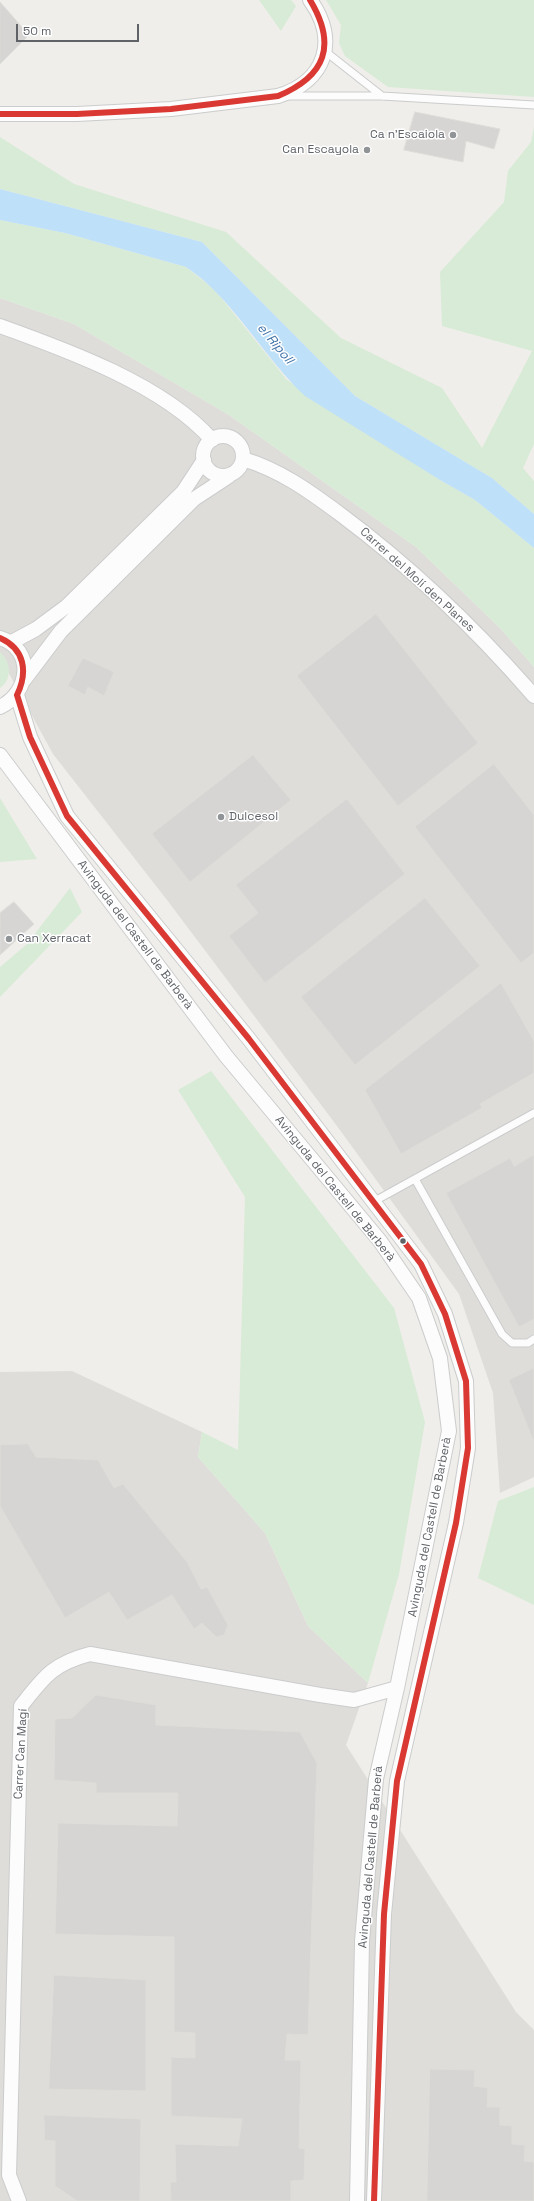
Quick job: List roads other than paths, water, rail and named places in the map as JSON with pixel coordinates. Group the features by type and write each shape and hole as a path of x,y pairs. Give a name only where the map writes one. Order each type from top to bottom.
{"street":[{"path":"0,114 77,114 171,109 278,96 291,92 301,86 322,64 326,52 325,29 321,18 310,0"},
{"path":"0,326 70,351 148,390 190,417 212,440"},
{"path":"0,707 8,703 17,695 24,680 61,631 194,499 229,476 238,470 243,459 241,447 231,438 218,437 212,440 205,449 204,460 206,466 216,475 229,476"},
{"name":"Carrer del Molí den Planes","path":"243,459 278,472 302,486 378,543 484,640 534,696"},
{"path":"24,680 22,659 5,640 36,629 67,606 183,492 204,460"},
{"name":"Avinguda del Castell de Barberà","path":"17,695 30,738 67,816 249,1038 421,1264 445,1314 466,1381 468,1448 456,1522 397,1781 384,1914 374,2201"},
{"name":"Avinguda del Castell de Barberà","path":"0,755 226,1056 380,1241 419,1298 440,1358 449,1431 397,1688 376,1779 362,1941 357,2201"},
{"name":"Carrer Can Magí","path":"19,2201 9,2175 21,1706 44,1676 70,1660 90,1654 320,1696 354,1700 397,1688"}],"lane":[{"path":"326,52 382,96"},
{"path":"278,96 382,96 534,105"},
{"path":"373,1202 534,1113"},
{"path":"415,1179 502,1334 512,1343 528,1343 534,1339"}],"water":[{"name":"el Ripoll","path":"0,189 202,242 355,396 492,478 534,514 534,548 475,500 440,480 305,396 275,364 219,295 186,267 65,233 0,220"}],"place":[{"name":"Ca n'Escaiola","path":"453,135"},
{"name":"Can Escayola","path":"367,150"},
{"name":"Dulcesol","path":"221,817"},
{"name":"Can Xerracat","path":"9,939"}]}
